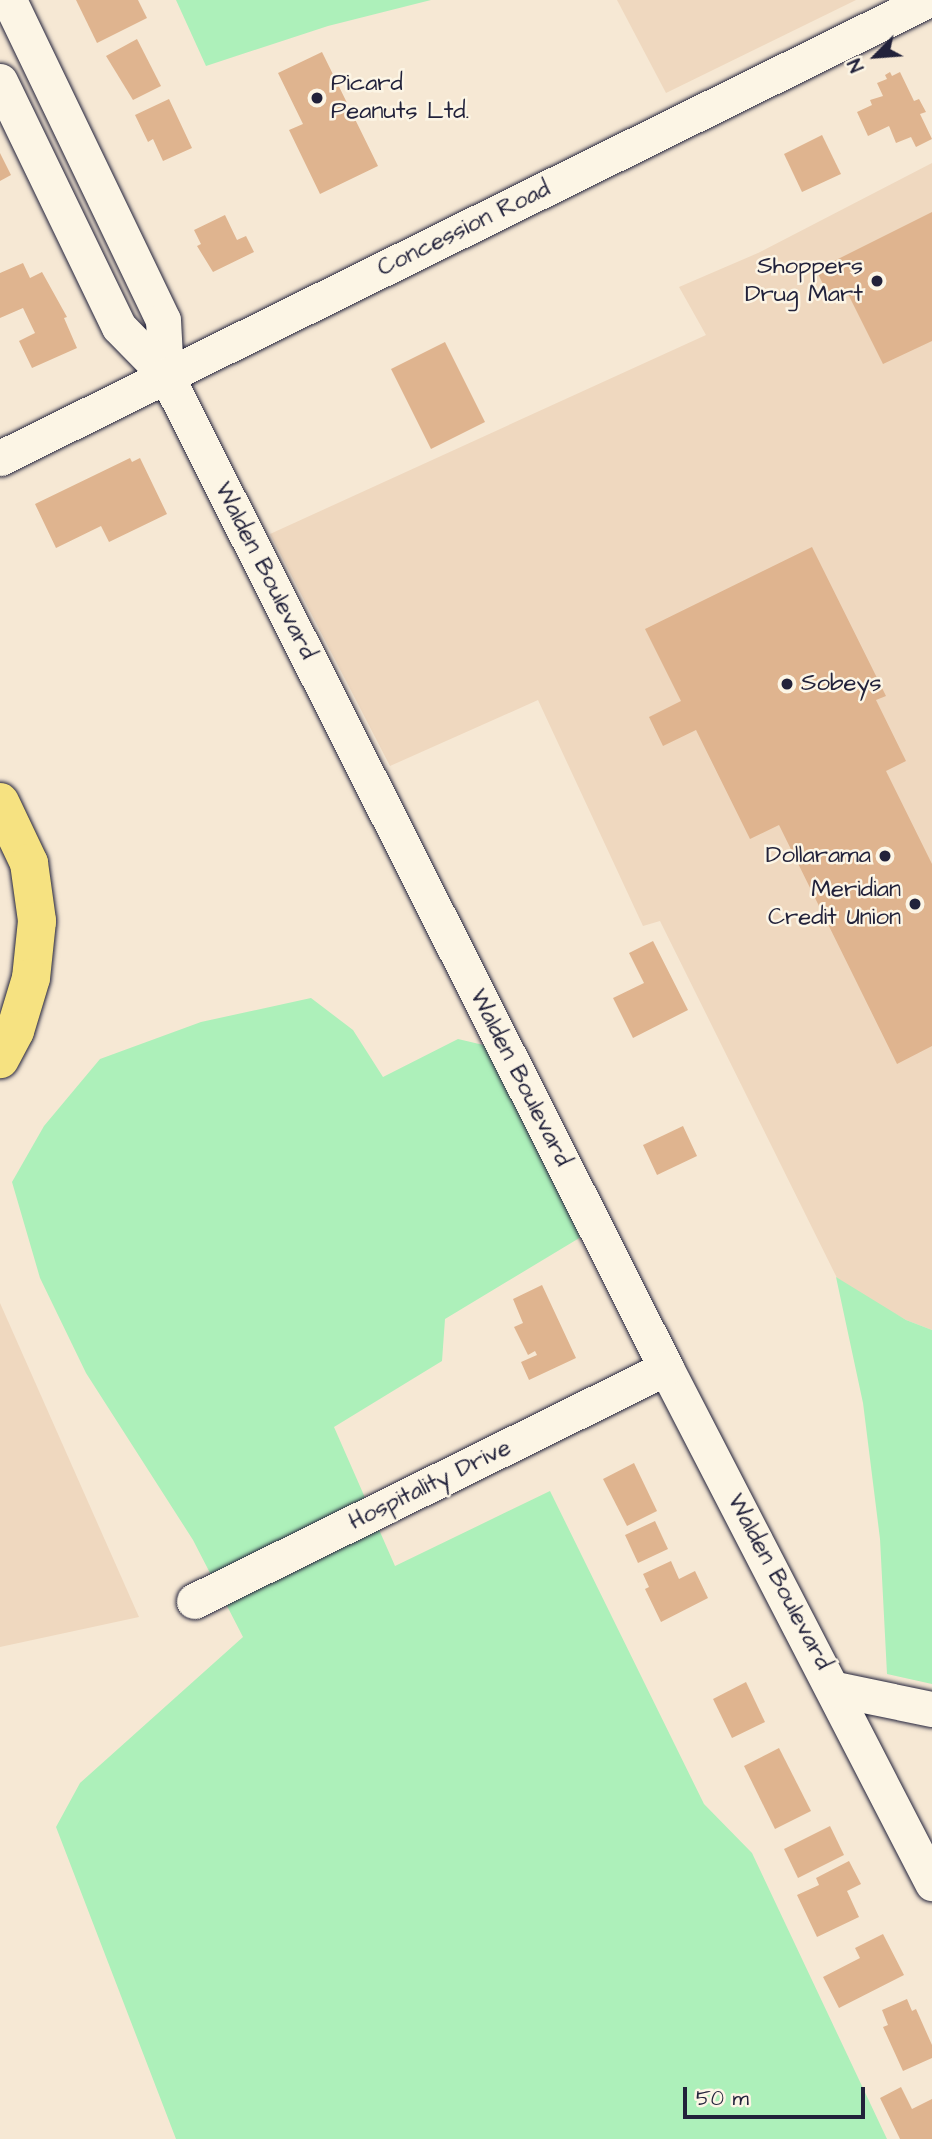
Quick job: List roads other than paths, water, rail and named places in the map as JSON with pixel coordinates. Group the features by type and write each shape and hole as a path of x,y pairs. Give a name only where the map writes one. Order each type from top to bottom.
{"highway":[{"path":"0,1059 15,1031 31,978 37,921 29,863 1,804"}],"street":[{"name":"Walden Boulevard","path":"9,0 163,320 166,375"},
{"name":"Concession Road","path":"0,458 928,0"},
{"name":"Walden Boulevard","path":"0,82 119,327 166,375 666,1368 835,1689 932,1709"},
{"path":"23,130 61,109"},
{"name":"Hospitality Drive","path":"194,1601 666,1368"},
{"path":"835,1689 932,1883"}],"place":[{"name":"Picard Peanuts Ltd.","path":"317,98"},
{"name":"Shoppers Drug Mart","path":"877,281"},
{"name":"Sobeys","path":"787,684"},
{"name":"Dollarama","path":"885,856"},
{"name":"Meridian Credit Union","path":"915,904"}]}
